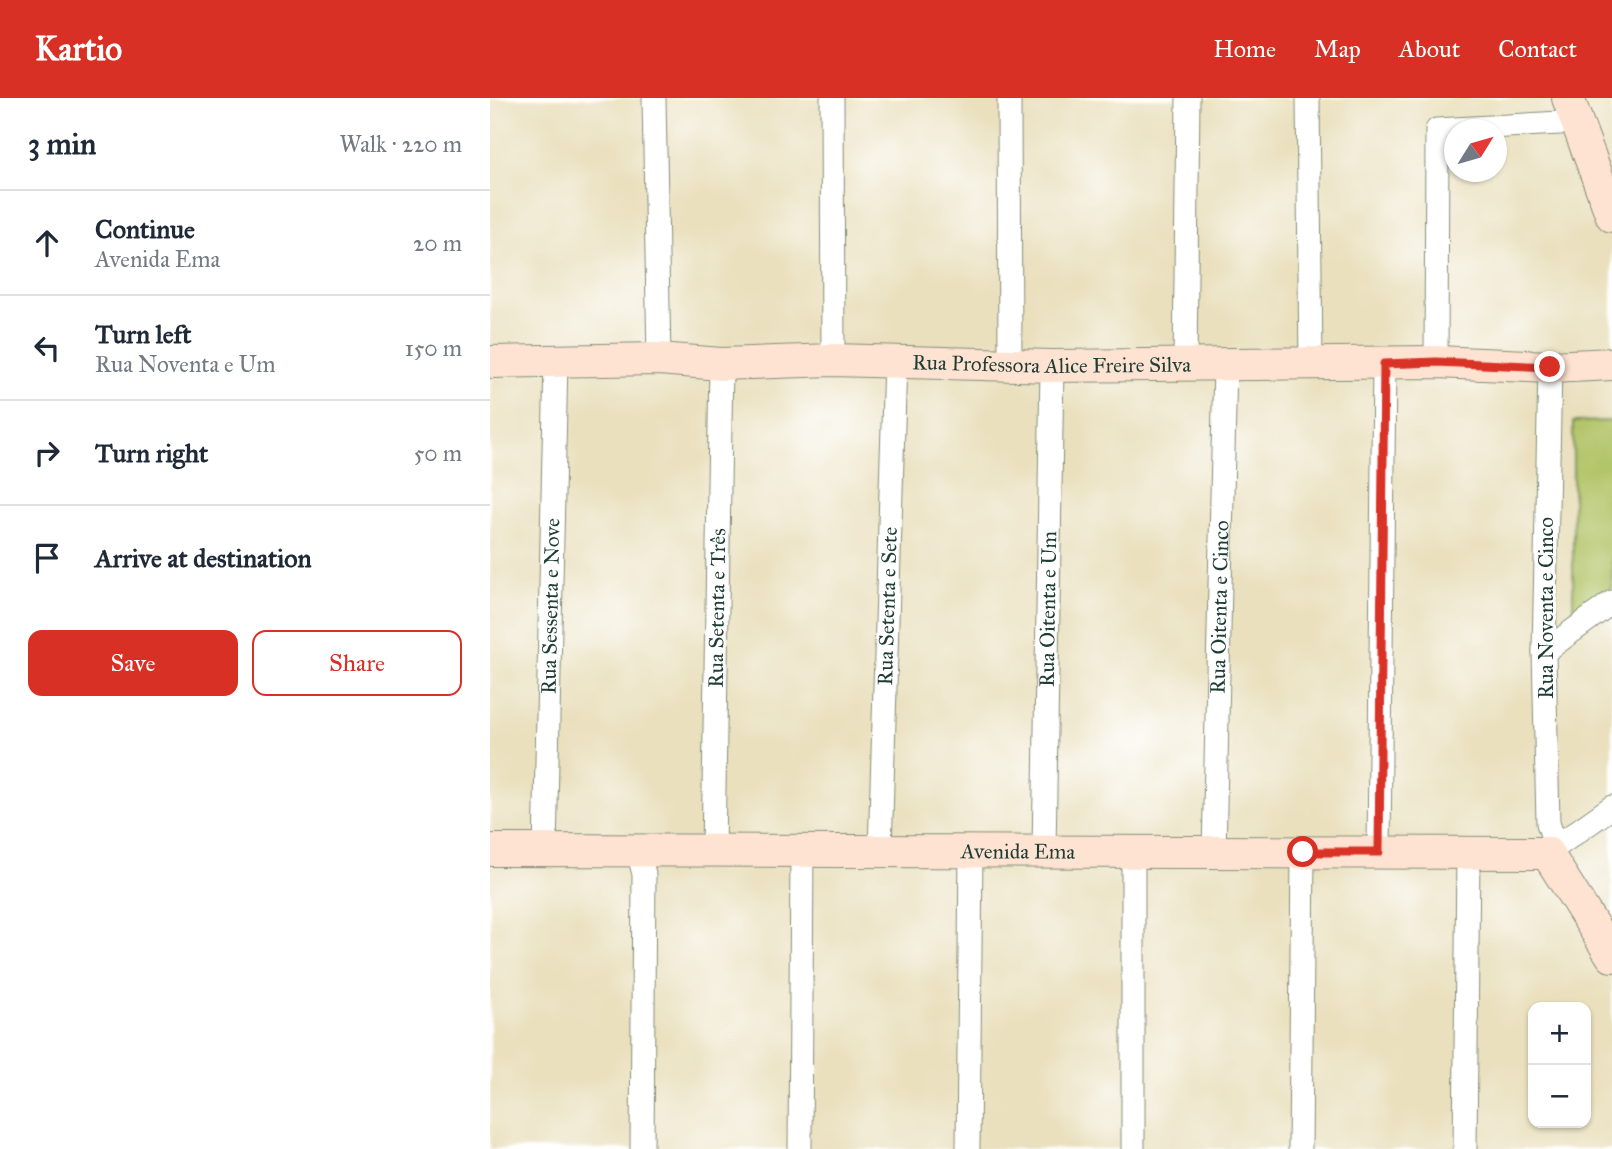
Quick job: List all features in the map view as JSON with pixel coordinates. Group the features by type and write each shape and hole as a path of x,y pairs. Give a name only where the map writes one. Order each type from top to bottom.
{"main road":[{"path":"1572,110 1612,216"},
{"name":"Rua Professora Alice Freire Silva","path":"490,362 659,359 721,364 832,360 1052,366 1436,362 1550,367 1612,365"},
{"name":"Avenida Ema","path":"490,850 1468,853 1552,850"},
{"path":"1552,850 1612,956"}],"street":[{"path":"654,98 659,359"},
{"path":"832,98 832,360"},
{"path":"1009,98 1010,365"},
{"path":"1185,365 1188,98"},
{"path":"1308,98 1311,365"},
{"path":"1436,362 1437,130 1572,110"},
{"name":"Rua Sessenta e Nove","path":"545,850 556,361"},
{"name":"Rua Setenta e Sete","path":"880,851 895,361"},
{"name":"Rua Oitenta e Cinco","path":"1214,852 1225,363"},
{"name":"Rua Setenta e Três","path":"713,851 721,364"},
{"path":"1379,852 1384,364"},
{"name":"Rua Oitenta e Um","path":"1044,852 1052,366"},
{"name":"Rua Noventa e Cinco","path":"1550,367 1544,652 1548,823 1552,850"},
{"path":"1544,652 1612,601"},
{"path":"1552,850 1612,807"},
{"path":"638,851 644,874 642,1149"},
{"path":"800,1149 802,851"},
{"path":"968,1149 971,851"},
{"path":"1133,852 1133,1149"},
{"path":"1300,1149 1303,852"},
{"path":"1465,1149 1468,853"}],"green space":[{"path":"1612,421 1612,587 1573,617 1573,422"}],"route":[{"path":"1303,852 1379,852 1384,364 1436,362 1550,367"}]}
